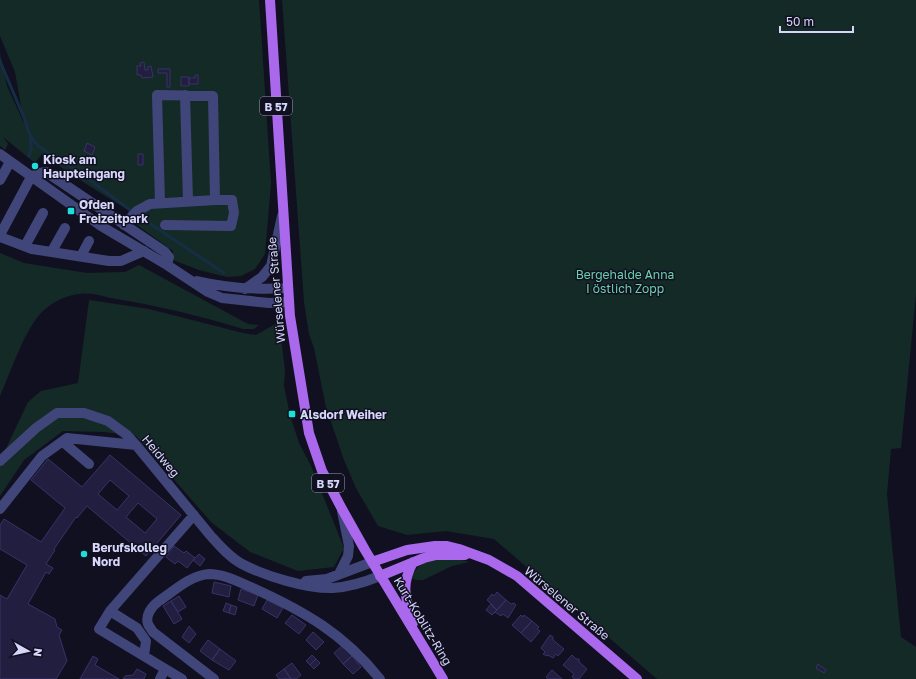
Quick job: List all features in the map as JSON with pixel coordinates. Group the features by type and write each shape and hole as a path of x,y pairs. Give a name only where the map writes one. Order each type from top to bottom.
{"main road":[{"name":"Würselener Straße","path":"270,0 291,325 309,433 322,471 342,510 380,576 412,562 436,555 452,554 475,556"},
{"name":"Würselener Straße","path":"372,562 407,550 435,546 448,546 489,560 517,576 637,679"},
{"path":"412,562 406,579 405,594 416,634"},
{"name":"Kurt-Koblitz-Ring","path":"380,576 443,679"}],"street":[{"path":"160,203 157,95 213,96 215,200"},
{"path":"185,95 188,201"},
{"path":"0,154 90,218 208,292 222,298 268,303 289,302"},
{"path":"0,180 10,162"},
{"path":"144,251 121,262 32,249 0,236 31,177 38,173 46,172 130,217 169,257 167,265"},
{"path":"130,217 150,204 232,200 234,213 231,226 164,225"},
{"path":"245,289 262,278 271,266 283,212"},
{"path":"24,246 43,214"},
{"path":"52,251 65,228"},
{"path":"81,256 89,241"},
{"path":"191,280 228,288 288,288"},
{"name":"Heidweg","path":"0,461 36,428 57,413 84,413 108,421 127,435 223,550 241,563 276,578 317,587 333,588 361,583 380,576"},
{"path":"0,509 42,456 67,438 136,445"},
{"path":"63,442 89,464"},
{"path":"339,574 348,556 349,546 342,510"},
{"path":"182,679 98,629 110,611 194,515"},
{"name":"Heidweg","path":"292,582 327,579 372,562"},
{"path":"214,679 153,632 148,624 148,615 153,605 198,576 211,574 228,577 285,602 316,620 344,641 380,679"},
{"path":"110,611 136,628 146,640 144,656"},
{"path":"160,679 165,669"}],"green space":[{"path":"0,0 259,0 271,183 265,254 255,269 241,276 227,277 199,270 173,260 173,251 130,220 128,210 75,177 42,154 35,163 3,137 8,144 5,150 0,146 0,53 7,86 24,123 15,72 0,36"},
{"name":"Bergehalde Anna I östlich Zopp","path":"282,0 916,0 916,294 901,448 891,449 887,494 901,637 916,647 916,679 657,679 494,539 446,531 407,535 378,526 356,488 344,460 326,407 314,348 309,334 304,302"},
{"path":"0,253 24,263 87,273 125,272 139,265 248,324 259,325 254,329 243,329 180,312 98,295 84,294 70,296 52,304 37,318 19,350 0,396"},
{"path":"89,300 149,309 256,335 279,322 285,370 284,386 290,415 299,443 311,466 344,548 334,567 298,571 250,552 211,522 136,436 104,432 63,431 24,460 0,496 0,456 2,457 28,402 41,391 78,383"},
{"path":"429,560 462,560 469,562 452,566 423,580 410,578 418,567"}],"building":[{"path":"144,62 145,70 148,70 148,67 151,66 153,77 142,78 141,75 137,75 137,66 141,66 140,63"},
{"path":"158,69 170,69 170,87 167,87 167,73 158,73"},
{"path":"195,75 198,75 198,84 189,84 189,78 195,78"},
{"path":"181,77 189,77 189,86 181,86"},
{"path":"87,143 95,147 92,155 84,151"},
{"path":"138,154 143,154 143,165 138,165"},
{"path":"110,455 181,515 146,556 87,506 77,518 76,517 54,549 55,550 46,564 53,568 49,574 46,572 28,604 55,619 57,627 62,630 59,635 67,661 56,679 0,679 0,595 7,599 27,565 0,549 0,525 4,519 41,542 65,508 31,480 48,459 82,487","holes":["110,480 129,496 117,510 98,494","138,503 157,519 145,533 126,517"]},
{"path":"174,546 184,553 186,551 195,558 187,568 178,561 175,564 166,557"},
{"path":"199,554 205,559 200,566 193,560"},
{"path":"214,582 231,586 229,597 212,593"},
{"path":"241,589 258,595 254,606 238,600"},
{"path":"497,592 506,600 497,610 487,600 492,594 494,596"},
{"path":"179,596 186,607 178,612 171,601"},
{"path":"267,600 283,608 277,618 262,609"},
{"path":"506,600 511,604 514,603 516,605 508,618 503,614 501,616 495,612"},
{"path":"171,601 182,619 174,624 163,606"},
{"path":"226,603 231,605 229,613 223,611"},
{"path":"491,604 497,610 492,615 486,610"},
{"path":"231,605 237,607 235,615 229,613"},
{"path":"292,615 306,625 299,634 285,623"},
{"path":"521,615 523,617 524,615 532,621 521,633 512,625"},
{"path":"532,621 539,627 537,629 540,631 531,642 521,633"},
{"path":"189,626 196,634 189,643 182,637"},
{"path":"313,632 324,642 316,650 306,640"},
{"path":"550,635 553,637 553,640 564,649 558,656 556,654 553,658 543,654 545,652 541,648"},
{"path":"208,640 220,649 212,660 200,651"},
{"path":"342,646 352,656 343,664 334,653"},
{"path":"220,649 236,661 229,670 212,660"},
{"path":"312,655 316,659 310,665 306,661"},
{"path":"572,655 576,659 579,659 579,662 587,669 579,679 572,677 574,674 563,665"},
{"path":"93,656 98,659 95,665 119,679 80,679"},
{"path":"352,656 361,667 353,674 343,664"},
{"path":"316,659 320,663 314,669 310,665"},
{"path":"292,663 301,675 296,679 291,679 284,669"},
{"path":"818,664 826,670 824,673 816,668"},
{"path":"137,669 146,674 144,679 123,679 125,676 133,675"},
{"path":"284,669 291,679 279,679 276,675"},
{"path":"552,670 562,679 548,679 546,677"}],"waterway":[{"path":"0,61 30,135 31,150 29,156"},
{"path":"30,135 38,146 80,173 133,212"},
{"path":"137,215 224,273"}],"place":[{"name":"Kiosk am Haupteingang","path":"35,166"},
{"name":"Ofden Freizeitpark","path":"71,211"},
{"name":"Alsdorf Weiher","path":"292,414"},
{"name":"Berufskolleg Nord","path":"84,554"}]}
